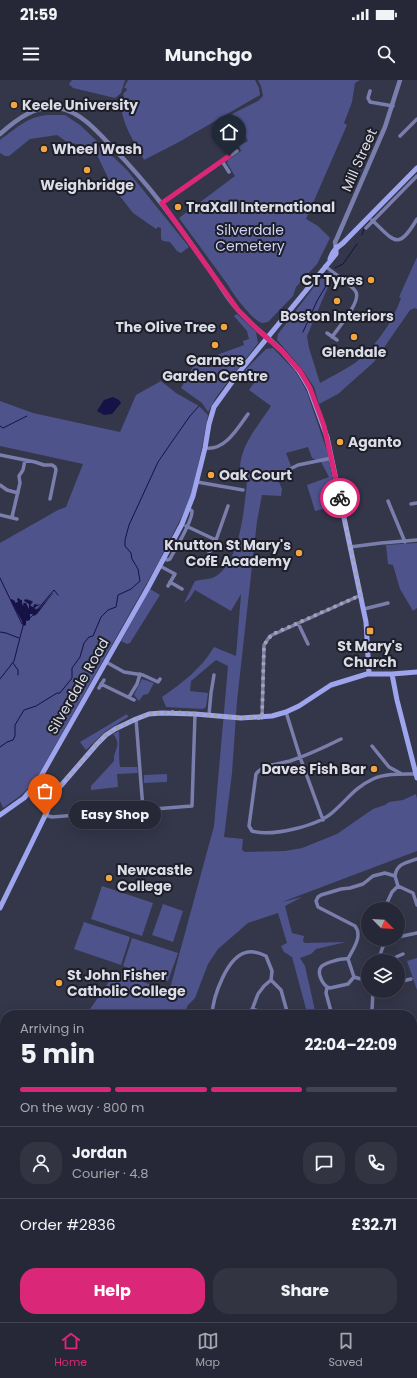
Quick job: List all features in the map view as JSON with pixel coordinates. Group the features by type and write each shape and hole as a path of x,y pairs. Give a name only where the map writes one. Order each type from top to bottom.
{"main road":[{"path":"336,247 340,246 370,219 417,168"},
{"name":"Silverdale Road","path":"0,815 29,794 45,769 160,566 166,559 185,525 197,482 214,406 240,371 329,262 332,251 336,247"},
{"path":"268,338 300,371 310,388 327,437 364,609 369,673"},
{"path":"0,908 48,808 62,784 97,744 115,729 149,714 162,713 262,718 286,712 299,706 331,686 369,673 392,674 417,672"},
{"path":"392,674 415,764 416,776"},
{"path":"29,794 48,808"}],"street":[{"name":"Mill Street","path":"336,247 336,238 385,128 400,80"},
{"path":"370,91 368,98 370,102 393,106"},
{"path":"0,134 20,118 37,109 54,108 68,111 82,118 104,138 135,171 162,203 243,316 268,338"},
{"path":"400,136 417,119"},
{"path":"162,203 237,151"},
{"path":"222,161 229,172"},
{"path":"366,228 370,219 417,176"},
{"path":"370,219 392,239 398,240 404,238 408,234 417,219"},
{"path":"325,266 351,286 356,291 358,297 355,304 332,337"},
{"path":"327,334 337,340"},
{"path":"205,448 214,449 230,438 248,414"},
{"path":"0,455 44,465 52,465 55,467 56,470 50,497 46,495"},
{"path":"5,461 6,456"},
{"path":"284,472 298,465 332,458"},
{"path":"12,517 20,483 20,476 25,460"},
{"path":"197,482 243,490"},
{"path":"0,485 7,490 18,493"},
{"path":"388,501 405,542"},
{"path":"411,504 417,503"},
{"path":"208,555 216,540 228,506"},
{"path":"0,515 17,519"},
{"path":"185,525 216,540"},
{"path":"350,547 417,540"},
{"path":"160,566 175,574 168,586"},
{"path":"170,582 182,589"},
{"path":"262,718 264,646 267,640 273,634 361,595"},
{"path":"364,609 388,603"},
{"path":"298,623 308,644"},
{"path":"106,662 124,672 140,674 158,682 160,679"},
{"path":"129,697 137,684 140,674"},
{"path":"209,715 210,694 214,674"},
{"path":"102,684 134,700"},
{"path":"286,712 300,757 323,820"},
{"path":"45,815 52,817 192,806 195,714"},
{"path":"136,719 143,809"},
{"path":"341,738 323,748 291,761 264,767 257,771 250,828 252,831 257,833 272,832 304,827 323,820 334,812 359,786 374,778 386,775 401,774 416,776"},
{"path":"372,746 389,767 401,774"},
{"path":"386,775 389,767"},
{"path":"398,886 395,876 396,870 400,865 417,859"},
{"path":"406,863 408,868"},
{"path":"354,977 348,959 358,940 358,930 355,926 318,907 316,904 316,899 319,896 328,893 363,884 373,876 385,873 395,876"},
{"path":"398,886 415,892 417,905"},
{"path":"387,902 392,892 398,886"},
{"path":"405,936 417,933"},
{"path":"213,1010 222,978 233,961 238,956 247,952 256,952 266,956 272,972 271,980 258,994 252,1009 255,1010"},
{"path":"331,1010 326,993 327,988 320,976 321,967 344,958 348,959"},
{"path":"354,977 361,979"},
{"path":"327,988 348,984 354,977"},
{"path":"405,980 411,978"},
{"path":"271,980 281,990 287,1010"},
{"path":"372,1010 373,998"}],"green space":[{"path":"72,80 125,80 121,93 115,98 73,88 69,84"},
{"path":"128,80 255,80 259,88 260,95 179,142 144,160 132,138 122,112 124,98 123,94 127,90 124,88"},
{"name":"Silverdale Cemetery","path":"258,80 360,80 355,83 352,102 344,123 347,125 306,219 318,226 330,238 317,264 296,287 293,296 268,322 262,323 253,317 238,300 179,218 235,176 227,163 228,160 241,151 239,146 248,141 232,114 258,101 263,96"},
{"path":"47,115 65,115 80,125 127,170 189,247 181,253 177,251 170,242 163,241 161,239 161,228 158,227 156,229 133,213 112,186 97,155 90,148 67,142 57,135 30,139 9,156 5,156 0,153 1,139 28,121"},
{"path":"417,257 417,309 415,308 410,310 374,362 338,394 319,404 314,387 302,369 277,340 278,334 323,275 329,272 333,275 307,336 309,348 320,383 333,376 362,357 382,334 398,307 401,298 399,297"},
{"path":"237,314 256,332 258,343 217,396 208,412 202,403 181,388 195,363 244,345 243,341 249,339 247,331 234,316"},
{"path":"273,348 296,372 307,392 327,451 338,505 315,511 307,485 329,477 321,462 312,458 308,447 286,453 291,466 276,475 282,489 281,496 262,495 257,521 237,701 232,773 224,837 243,839 242,850 245,852 285,851 302,848 337,834 373,809 389,802 403,800 416,794 417,851 282,902 302,897 285,906 292,933 304,936 303,941 305,943 346,942 316,949 311,954 300,958 305,966 315,1010 306,1010 292,957 284,952 281,946 287,943 278,913 248,923 218,949 208,964 195,998 186,1010 89,1010 116,971 169,992 214,826 228,666 216,660 191,681 190,691 208,693 206,707 203,709 166,707 162,697 184,681 198,668 214,647 236,656 241,594 231,611 195,590 189,599 184,603 195,581 214,577 225,568 232,557 237,544 241,528 248,472 240,471 243,453 246,444 271,406 249,390 256,380 245,370 266,349"},
{"path":"161,381 176,393 199,406 208,415 190,500 157,565 35,781 20,796 3,808 0,801 0,543 66,507 83,464 0,446 0,401 33,413 120,432 136,395","holes":["53,594 33,615 33,613 30,614 29,620 26,621 23,626 22,621 11,601 12,599 16,603 19,599 22,604 29,609 27,599 33,601 30,605 32,607 38,604 34,608 38,609"]},
{"path":"417,543 417,608 413,611 400,589 393,565 388,564 386,545"},
{"path":"150,589 160,595 130,643 127,644 121,641"},
{"path":"142,679 154,683 148,694 143,695 139,701 134,695"},
{"path":"127,714 128,717 106,731 86,750 80,742"},
{"path":"119,731 120,767 137,767 138,773 117,774 118,787 91,790 91,786 114,761 117,742 113,734"},
{"path":"167,774 167,782 144,783 144,775"},
{"path":"102,886 153,903 142,936 91,919"},
{"path":"163,904 183,911 173,942 152,935"},
{"path":"84,922 130,937 121,965 74,949"},
{"path":"132,938 178,953 168,981 123,966"},
{"path":"417,958 417,990 407,961"}],"shaded area":[{"path":"113,397 121,403 112,414 104,415 97,411 104,400"},
{"path":"53,593 37,614 34,616 30,614 30,620 26,621 26,625 23,626 11,599 15,601 15,603 18,602 18,598 22,600 22,604 24,606 23,603 26,603 29,609 29,604 24,601 25,599 33,602 30,605 32,607 34,607 34,604 41,604 34,608 36,610 40,608"}],"waterway":[{"path":"362,235 364,229"},
{"path":"335,268 343,264 357,244"},
{"path":"303,332 317,301 326,286 329,275"},
{"path":"0,747 13,740 15,736 15,725 24,710 36,706 57,693 60,693 72,678 72,668 80,657 84,643 89,637 93,636 101,617 108,610 116,607 118,595 131,589 140,581 138,569 132,559 131,553 125,546 129,525 158,462 190,416 199,406"},
{"path":"0,426 3,428 27,416"},
{"path":"0,578 22,624"},
{"path":"37,610 54,590 58,595"},
{"path":"29,619 34,614"},
{"path":"0,679 14,661 23,626"},
{"path":"0,632 19,638"},
{"path":"13,663 18,670 18,675"}],"way so far":[{"path":"45,815 62,784 97,744 115,729 136,719 149,714 173,712 241,718 262,718 264,646 270,636 361,595 340,498"}],"place":[{"name":"Keele University","path":"14,105"},
{"name":"Wheel Wash","path":"44,149"},
{"name":"Weighbridge","path":"87,170"},
{"name":"TraXall International","path":"178,207"},
{"name":"CT Tyres","path":"371,280"},
{"name":"Boston Interiors","path":"337,301"},
{"name":"The Olive Tree","path":"224,327"},
{"name":"Glendale","path":"354,337"},
{"name":"Garners Garden Centre","path":"215,345"},
{"name":"Aganto","path":"340,442"},
{"name":"Oak Court","path":"211,475"},
{"name":"Knutton St Mary's CofE Academy","path":"299,553"},
{"name":"St Mary's Church","path":"370,631"},
{"name":"Daves Fish Bar","path":"374,769"},
{"name":"Easy Shop","path":"45,815"},
{"name":"Newcastle College","path":"109,878"},
{"name":"St John Fisher Catholic College","path":"59,983"}],"route":[{"path":"229,156 162,203 238,310 282,351 300,371 310,388 324,426 340,498"}]}
